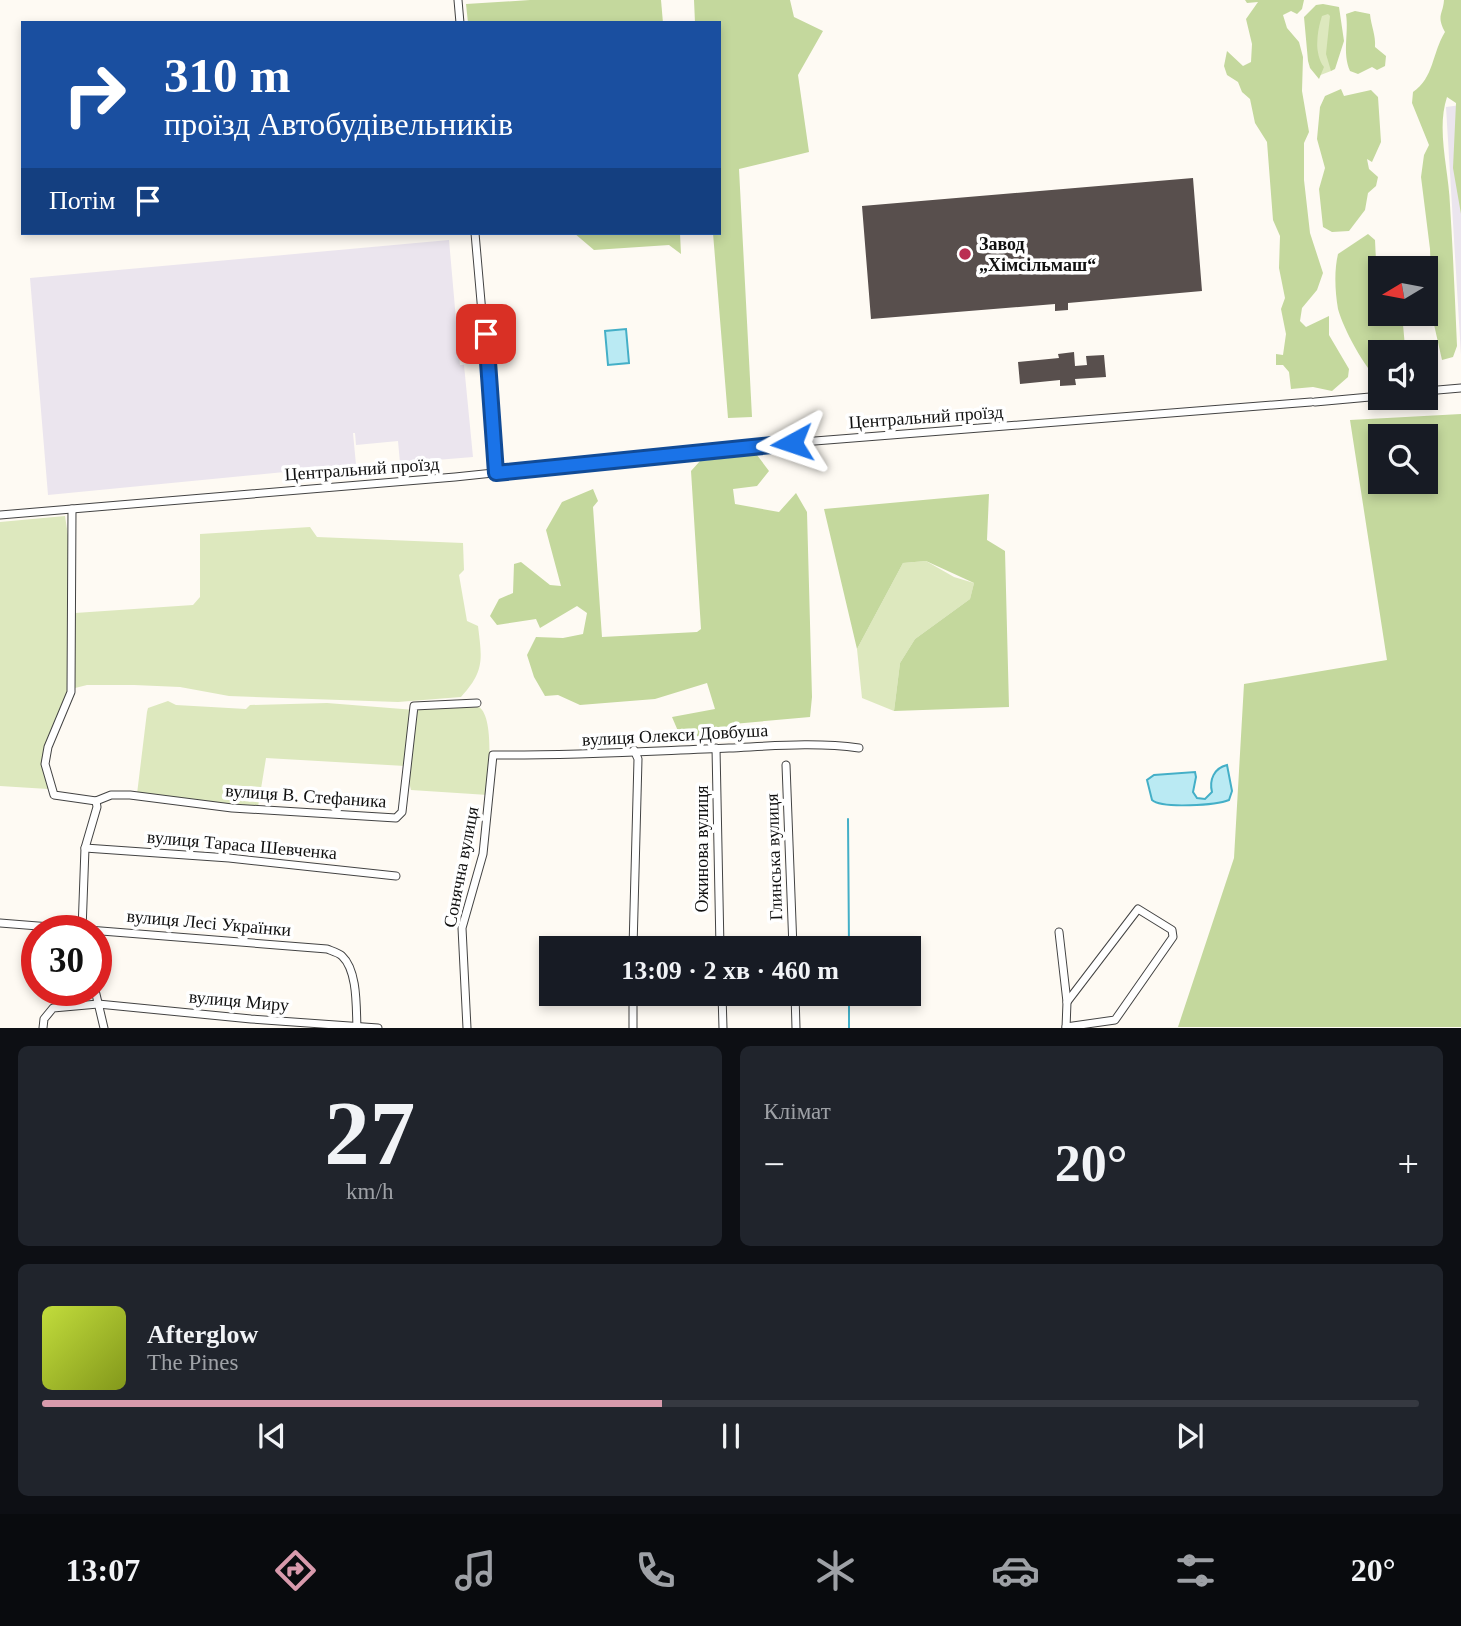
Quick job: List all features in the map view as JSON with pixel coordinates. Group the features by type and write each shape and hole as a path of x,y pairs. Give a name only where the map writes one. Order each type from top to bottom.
{"street":[{"path":"458,0 460,21"},
{"path":"475,235 496,473"},
{"path":"1438,390 1461,388"},
{"name":"Центральний проїзд","path":"0,515 496,473 764,445 1368,397"},
{"path":"72,509 71,691 53,729 45,764 54,795 96,801 97,807 85,848 83,915"},
{"name":"вулиця В. Стефаника","path":"96,801 111,795 130,795 232,808 396,818 402,812 414,706 477,704"},
{"name":"вулиця Олекси Довбуша","path":"493,755 562,756 634,750 785,746 859,748"},
{"name":"Ожинова вулиця","path":"716,748 720,936"},
{"path":"633,936 638,759 634,750"},
{"name":"Сонячна вулиця","path":"467,1027 462,928 487,834 493,755"},
{"name":"Глинська вулиця","path":"786,765 793,936"},
{"name":"вулиця Тараса Шевченка","path":"85,848 229,858 396,876"},
{"path":"1059,932 1067,1002 1066,1027 1115,1020 1172,937 1172,930 1138,909 1067,1002"},
{"name":"вулиця Лесі Українки","path":"0,923 21,925"},
{"name":"вулиця Лесі Українки","path":"112,932 327,949 341,955 348,965 357,1026"},
{"name":"вулиця Миру","path":"112,1005 251,1019 378,1027"},
{"name":"вулиця Миру","path":"43,1027 48,1012 53,1008 76,1006"},
{"path":"99,1006 104,1027"},
{"path":"633,1006 633,1027"},
{"path":"722,1006 723,1027"},
{"path":"795,1006 796,1027"}],"shaded area":[{"path":"1461,105 1461,355 1446,107"},
{"path":"449,240 460,365 464,365 473,457 400,463 398,441 356,445 353,433 356,465 48,495 30,278"}],"green space":[{"path":"530,0 661,0 663,21 468,21 466,4"},
{"path":"694,0 790,0 794,17 823,31 798,75 809,152 739,169 752,417 728,418 713,235 721,235 721,21 695,21"},
{"path":"1245,0 1304,0 1302,9 1297,14 1291,11 1283,15 1287,28 1299,42 1303,57 1302,91 1309,132 1304,143 1304,180 1310,233 1323,273 1317,290 1302,308 1300,321 1306,327 1329,316 1329,335 1349,369 1348,377 1332,391 1313,387 1291,389 1289,372 1283,365 1276,365 1276,354 1283,355 1286,334 1281,309 1285,298 1279,268 1280,236 1273,220 1267,142 1255,123 1250,99 1242,92 1238,82 1227,75 1224,66 1227,51 1243,66 1251,62 1252,44 1246,19 1258,2 1247,3"},
{"path":"1444,0 1461,0 1461,214 1453,168 1456,103 1447,97 1443,123 1457,346 1453,357 1442,360 1434,326 1438,326 1438,256 1430,256 1421,177 1424,155 1429,145 1412,103 1413,92 1425,80 1445,32 1440,18"},
{"path":"1316,5 1334,9 1333,65 1331,71 1318,76"},
{"path":"1316,5 1339,7 1344,41 1335,69 1331,71 1326,54 1330,16 1322,16 1317,42 1324,67 1319,79 1308,61 1304,17"},
{"path":"1355,11 1370,14 1375,47 1386,56 1385,66 1377,70 1372,67 1358,74 1350,71 1346,50 1346,14"},
{"path":"1341,89 1344,96 1371,90 1378,97 1381,142 1372,162 1367,159 1369,169 1378,177 1376,186 1368,193 1365,210 1349,231 1332,232 1323,227 1319,189 1325,168 1317,139 1320,107 1325,96"},
{"path":"1368,234 1375,240 1376,256 1368,256 1368,326 1403,326 1404,340 1368,340 1368,368 1355,348 1338,309 1338,254"},
{"path":"576,235 680,235 681,254 669,245 594,250"},
{"path":"1461,414 1461,1027 1178,1027 1234,858 1244,684 1387,660 1350,420"},
{"path":"757,455 769,471 757,486 733,489 735,504 779,512 796,493 807,512 812,697 810,717 733,724 730,734 681,738 672,717 715,709 707,683 655,699 580,705 558,695 545,696 534,677 527,655 536,637 563,638 583,634 587,613 577,606 540,628 536,619 497,625 490,616 499,599 513,593 514,564 521,562 550,585 561,586 546,530 562,502 593,489 598,501 593,507 602,637 697,632 701,629 691,471 700,461"},
{"path":"989,494 987,540 1005,551 1009,707 894,711 900,663 915,639 970,599 974,583 926,561 903,563 857,649 824,509"},
{"path":"65,516 69,542 69,691 46,745 43,763 48,789 0,786 0,522"},
{"path":"310,527 317,537 463,543 464,570 459,575 467,621 478,626 481,656 478,672 461,697 398,702 229,696 180,687 134,685 87,685 75,688 75,613 193,605 200,597 200,534"},
{"path":"926,561 954,577 974,583 970,599 915,639 900,663 894,711 862,698 857,649 903,563"},
{"path":"168,701 176,705 246,709 250,705 327,703 415,710 479,707 484,713 489,735 488,795 411,790 405,766 266,758 258,807 137,794 148,708"}],"water":[{"path":"626,329 629,363 608,365 605,331"},
{"path":"1227,765 1232,791 1229,800 1202,805 1167,805 1152,800 1147,780 1154,775 1195,772 1193,792 1197,798 1205,799 1212,792 1213,775"}],"building":[{"path":"1193,178 1202,291 1068,303 1068,310 1055,311 1055,304 871,319 862,206"},
{"path":"1074,352 1075,366 1087,365 1086,356 1104,355 1106,377 1075,379 1076,385 1060,386 1060,380 1020,384 1018,362 1059,358 1058,354"}],"waterway":[{"path":"848,819 849,936"},
{"path":"849,1006 849,1028"}],"place":[{"name":"Завод „Хімсільмаш“","path":"965,254"}],"route":[{"path":"486,334 496,473 792,443"}]}
